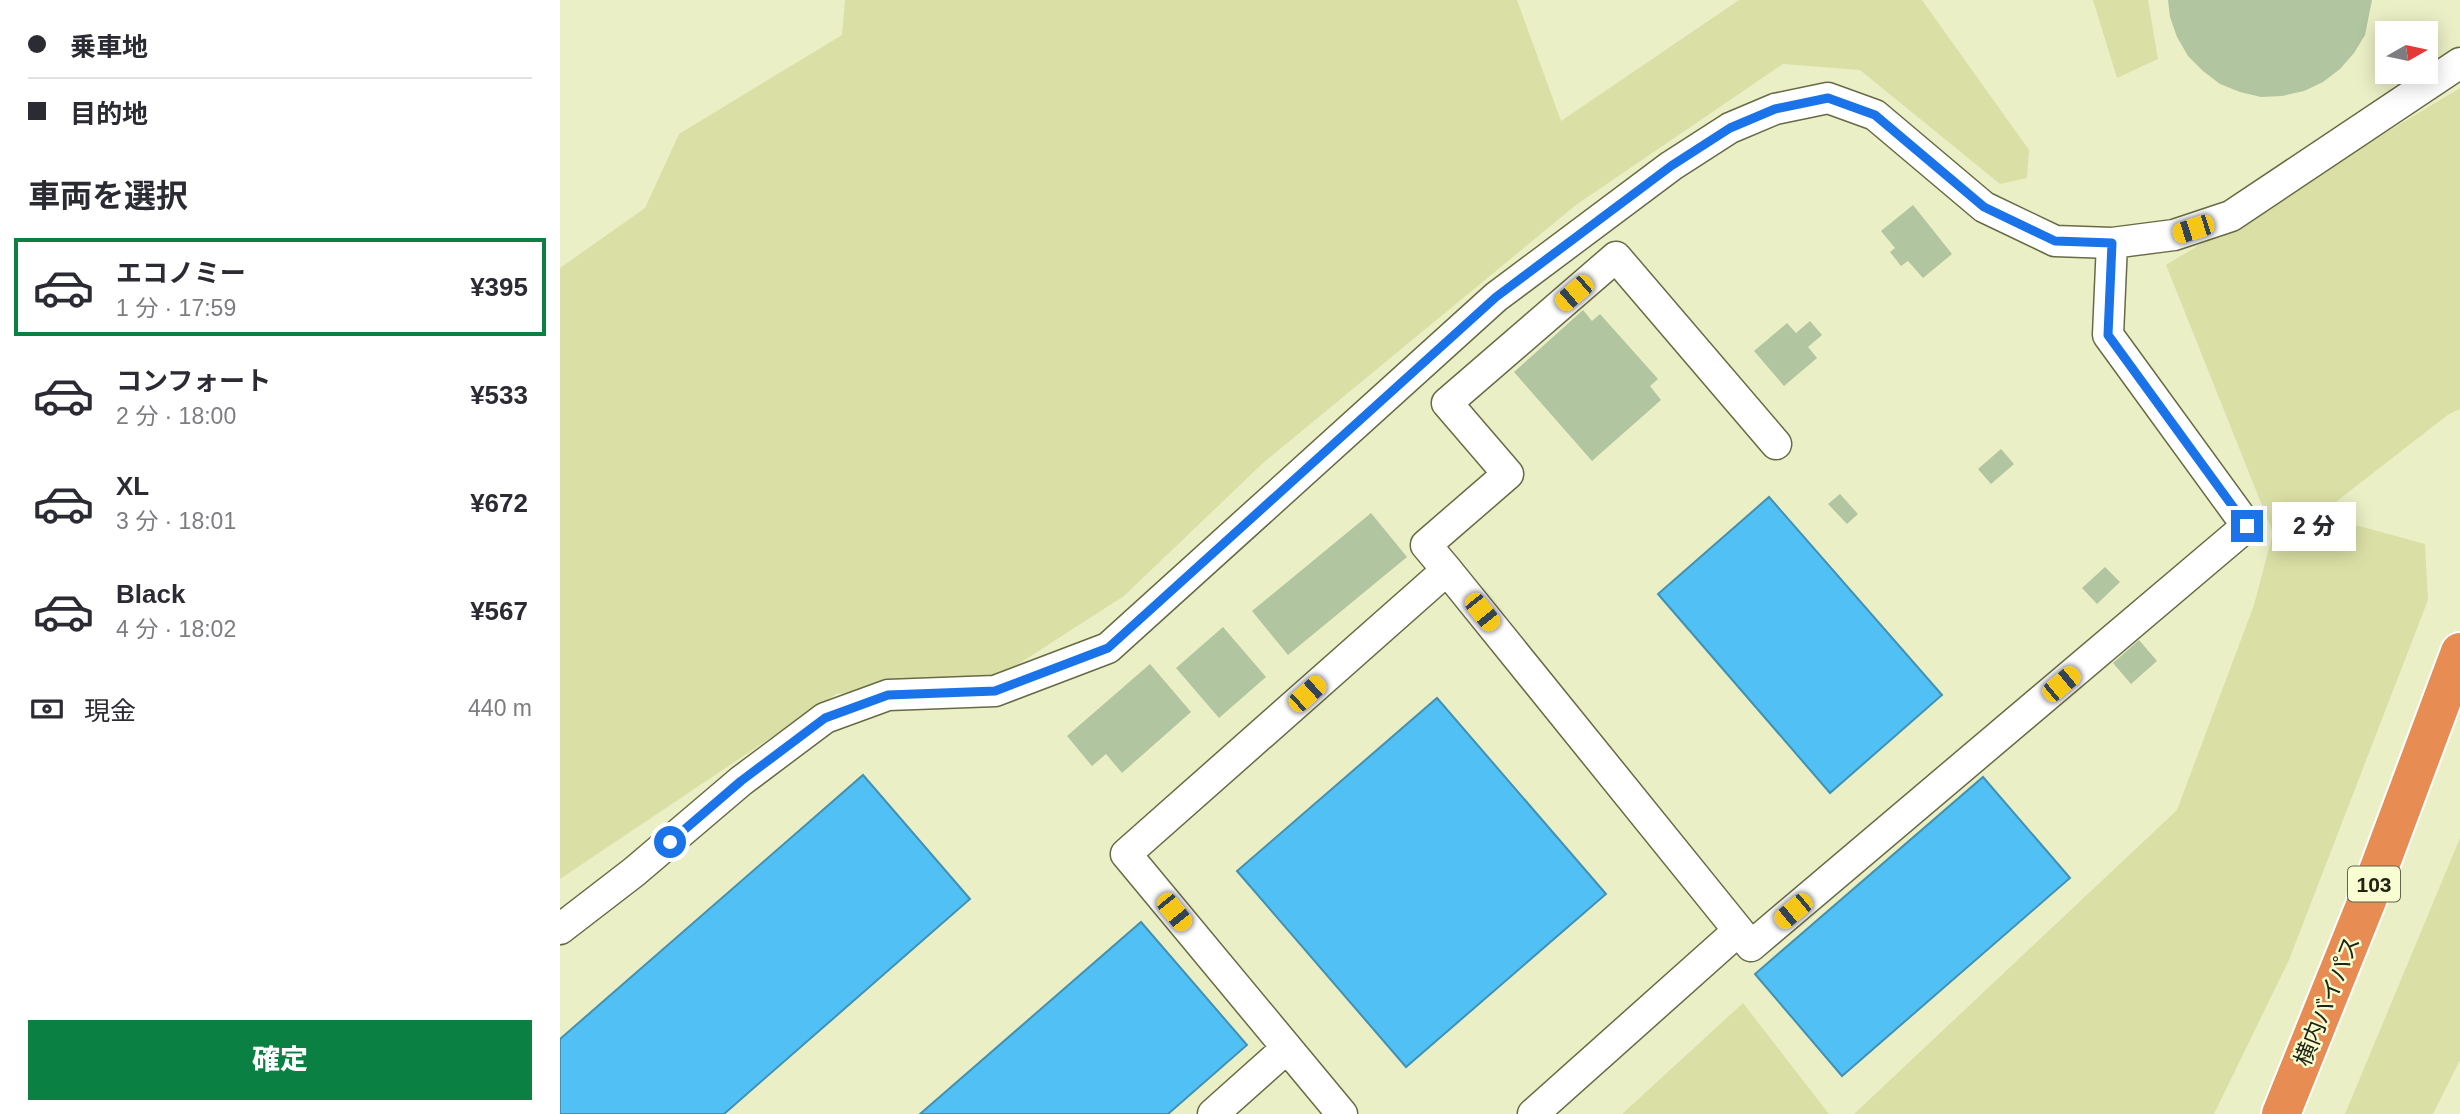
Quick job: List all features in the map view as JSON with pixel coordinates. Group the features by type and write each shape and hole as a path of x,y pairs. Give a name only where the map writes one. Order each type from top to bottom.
{"highway":[{"name":"横内バイパス","path":"2281,1114 2366,903 2460,652"}],"street":[{"path":"560,929 634,872 741,781 825,718 888,695 995,691 1108,648 1496,297 1671,166 1730,128 1775,109 1828,98 1875,115 1984,207 2055,241 2112,243 2174,235 2231,216 2460,63"},
{"path":"1776,444 1616,257 1447,403 1508,474 1426,545 1751,946 2247,526 2108,335 2112,243"},
{"path":"1342,1114 1126,854 1447,570"},
{"path":"1533,1114 1738,931"},
{"path":"1213,1114 1287,1048"}],"green space":[{"path":"845,0 1517,0 1561,121 1739,0 1922,0 2029,150 2027,178 2000,184 1860,70 1783,64 1576,205 1263,463 1124,596 1003,674 836,694 560,879 560,268 645,208 679,134 842,35"},
{"path":"2093,0 2148,0 2158,59 2117,78"},
{"path":"2460,88 2460,409 2449,414 2319,515 2425,544 2428,600 2289,960 2214,1114 1854,1114 2177,810 2254,605 2273,533 2166,265"},
{"path":"2460,838 2460,1060 2433,1114 2345,1114"},
{"path":"1743,1003 1829,1114 1622,1114"}],"water":[{"path":"1769,497 1942,695 1830,793 1658,594"},
{"path":"1437,698 1606,894 1406,1067 1237,871"},
{"path":"863,775 970,899 724,1114 560,1114 560,1039"},
{"path":"1983,777 2070,878 1842,1076 1755,974"},
{"path":"1141,922 1247,1045 1168,1114 920,1114"}],"building":[{"path":"2168,0 2372,0 2365,35 2340,69 2323,82 2304,91 2261,97 2220,84 2188,56 2177,37"},
{"path":"1913,205 1952,254 1923,278 1908,261 1901,266 1890,252 1895,248 1881,231"},
{"path":"1583,310 1592,321 1600,314 1658,379 1650,386 1661,400 1592,461 1514,372"},
{"path":"1810,321 1822,335 1808,347 1817,358 1784,386 1754,351 1787,323 1796,333"},
{"path":"2001,449 2014,464 1991,484 1978,469"},
{"path":"1840,494 1858,514 1847,524 1828,504"},
{"path":"1371,513 1407,557 1288,655 1252,611"},
{"path":"2105,567 2120,582 2097,604 2082,588"},
{"path":"1223,627 1266,677 1219,718 1176,668"},
{"path":"2139,640 2157,661 2131,684 2113,663"},
{"path":"1150,664 1191,712 1122,773 1106,754 1092,766 1067,736"}],"route":[{"path":"670,842 741,781 825,718 888,695 995,691 1108,648 1496,297 1671,166 1730,128 1775,109 1828,98 1875,115 1984,207 2055,241 2112,243 2108,335 2247,526"}]}
